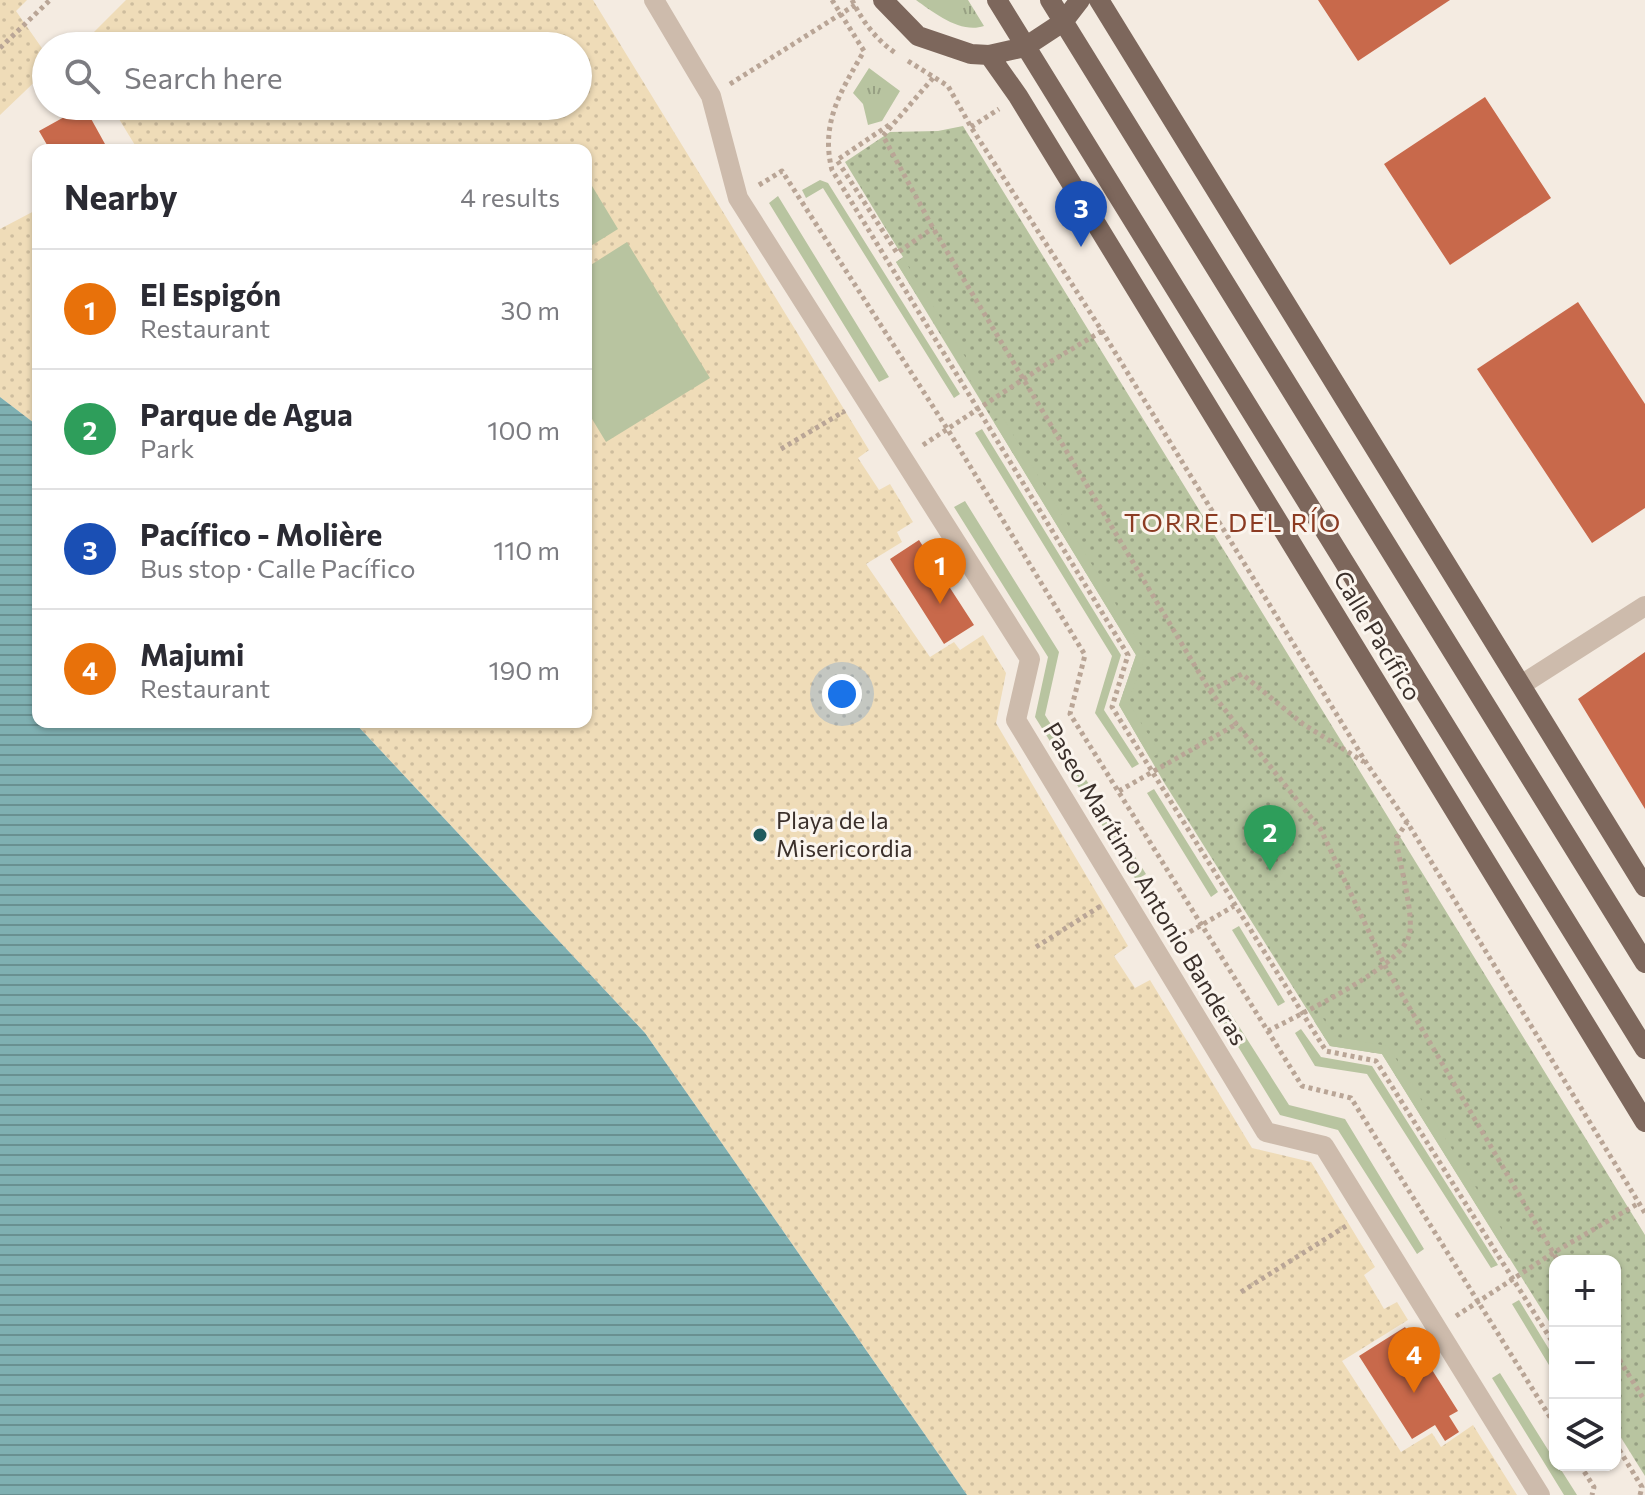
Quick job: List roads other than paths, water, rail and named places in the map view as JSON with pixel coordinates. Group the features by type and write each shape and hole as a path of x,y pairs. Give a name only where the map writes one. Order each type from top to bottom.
{"main road":[{"path":"883,0 918,36 971,54 989,55 1025,47 1063,22 1080,0"},
{"name":"Calle Pacífico","path":"997,0 1645,1049"},
{"path":"1050,0 1645,963"},
{"path":"1099,0 1645,887"},
{"name":"Calle Pacífico","path":"989,55 1018,96 1645,1122"}],"street":[{"name":"Paseo Marítimo Antonio Banderas","path":"654,0 711,96 738,198 1030,659 1016,720 1266,1132 1324,1146 1540,1495"},
{"path":"1521,685 1645,606"}],"water":[{"path":"0,397 32,421 32,728 360,728 645,1033 967,1495 0,1495"}],"place":[{"name":"Pacífico - Molière","path":"1081,247"},
{"name":"El Espigón","path":"940,604"},
{"name":"Playa de la Misericordia","path":"760,835"},
{"name":"Parque de Agua","path":"1270,871"},
{"name":"Majumi","path":"1414,1393"}],"district":[{"name":"TORRE DEL RÍO","path":"1233,523"}]}
